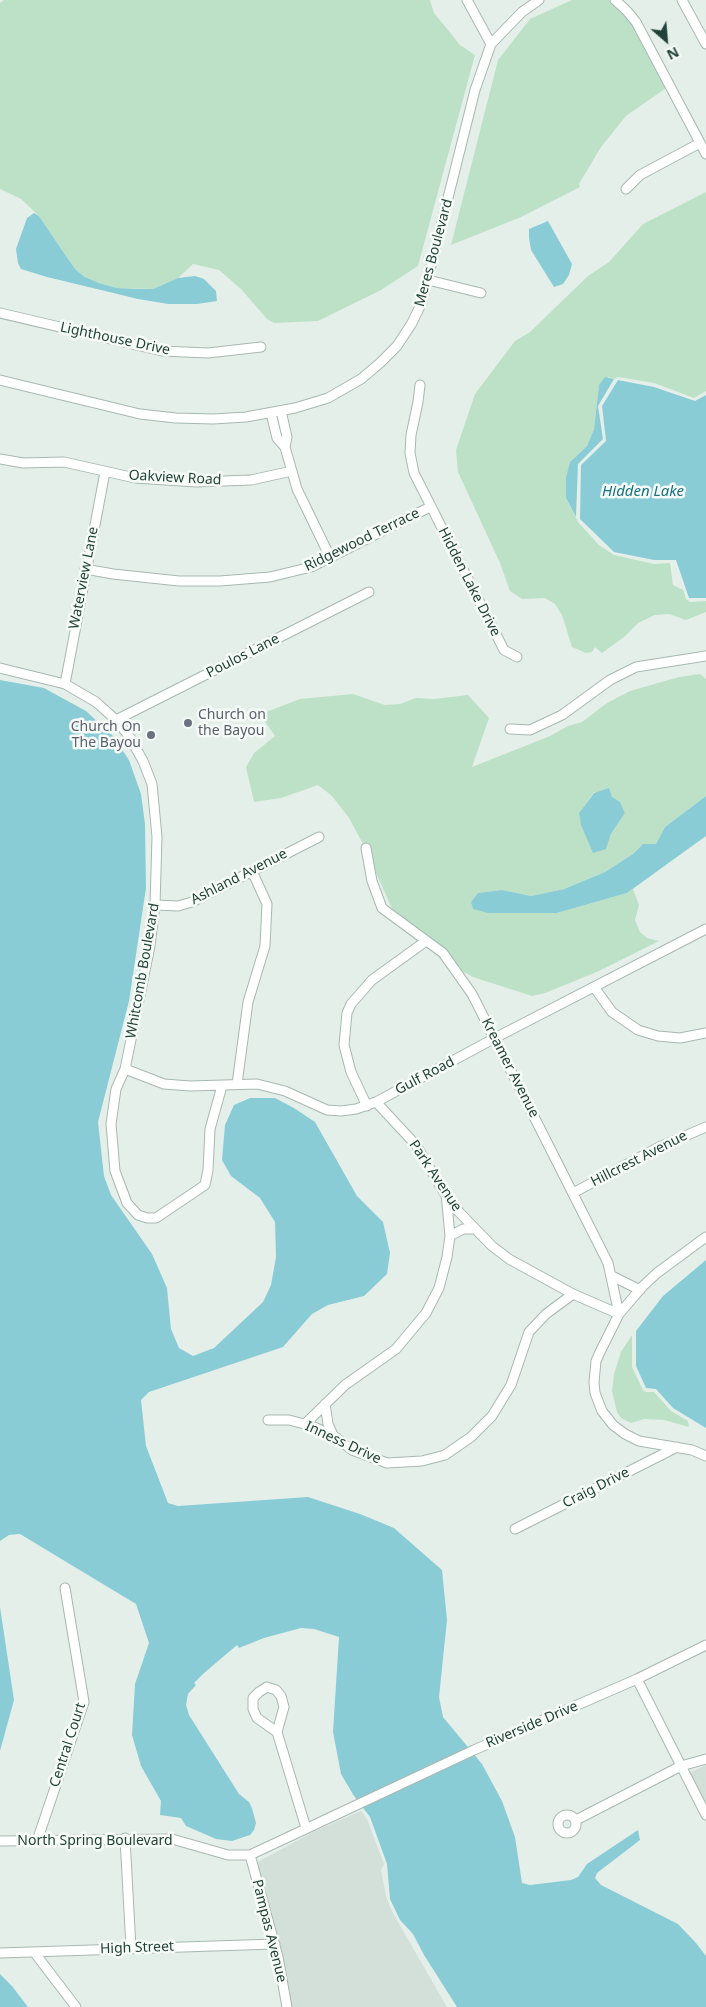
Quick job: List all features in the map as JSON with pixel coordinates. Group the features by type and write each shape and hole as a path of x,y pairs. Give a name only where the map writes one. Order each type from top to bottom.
{"street":[{"path":"468,0 491,44"},
{"name":"Meres Boulevard","path":"0,380 115,409 160,416 213,419 270,413 313,403 335,394 361,379 397,346 412,323 422,302 475,90 491,44 522,12 539,0"},
{"path":"615,0 628,11 636,22 706,154"},
{"path":"682,0 706,44"},
{"path":"626,189 640,175 700,143"},
{"path":"428,280 481,293"},
{"name":"Lighthouse Drive","path":"0,314 162,351 208,353 261,348"},
{"name":"Hidden Lake Drive","path":"420,385 410,435 410,453 414,473 504,650 517,657"},
{"path":"281,411 287,437 285,447"},
{"path":"270,413 277,438 285,447 300,495 330,557"},
{"name":"Oakview Road","path":"0,459 23,463 64,462 140,478 202,482 256,479 292,472"},
{"name":"Waterview Lane","path":"65,684 105,472"},
{"name":"Ridgewood Terrace","path":"85,570 179,581 220,582 266,577 302,570 430,507"},
{"name":"Poulos Lane","path":"116,720 369,592"},
{"path":"510,729 530,730 562,715 610,680 636,667 706,656"},
{"name":"Whitcomb Boulevard","path":"0,668 65,684 96,702 116,720 137,750 152,784 158,837 155,905 150,946 125,1069 116,1090 111,1124 115,1171 127,1204 138,1215 153,1219 205,1185 210,1129 222,1086"},
{"name":"Ashland Avenue","path":"155,905 178,906 190,903 319,837"},
{"name":"Kreamer Avenue","path":"366,848 372,881 382,908 443,953 472,994 608,1263 619,1314"},
{"path":"237,1084 248,1002 266,946 266,899 252,871"},
{"name":"Gulf Road","path":"125,1069 164,1084 190,1086 256,1084 277,1088 318,1106 336,1111 351,1111 372,1104 706,929"},
{"name":"Park Avenue","path":"426,941 372,980 351,1004 347,1013 344,1045 351,1072 372,1104 416,1145 446,1194 474,1229 509,1259 573,1294 619,1314"},
{"path":"594,987 612,1012 638,1030 658,1036 680,1038 706,1033"},
{"name":"Hillcrest Avenue","path":"573,1193 658,1147 706,1127"},
{"path":"305,1424 345,1385 396,1349 422,1320 439,1288 446,1263 450,1236 446,1194"},
{"path":"450,1236 463,1229 474,1229"},
{"path":"706,1237 667,1264 619,1314 596,1361 594,1388 599,1405 609,1420 625,1434 639,1440 692,1450 706,1456"},
{"path":"612,1276 640,1290"},
{"name":"Inness Drive","path":"268,1420 289,1420 305,1424 334,1436 352,1450 387,1463 422,1461 439,1457 450,1452 471,1437 497,1409 514,1379 529,1332 546,1314 573,1294"},
{"path":"325,1404 328,1424 334,1436"},
{"name":"Craig Drive","path":"515,1529 677,1447"},
{"name":"Central Court","path":"37,1841 84,1702 65,1588"},
{"name":"Riverside Drive","path":"357,1804 474,1750 637,1680 706,1645"},
{"path":"637,1680 706,1815"},
{"path":"277,1732 257,1718 253,1709 252,1698 258,1692 267,1688 276,1690 281,1696 284,1707 277,1732 306,1828"},
{"path":"576,1820 681,1766 706,1759"},
{"name":"North Spring Boulevard","path":"0,1842 125,1838 172,1839 228,1855 250,1855 357,1804"},
{"path":"125,1838 131,1948"},
{"name":"Pampas Avenue","path":"250,1855 275,1944 287,2007"},
{"name":"High Street","path":"0,1953 275,1944"},
{"path":"34,1952 76,2007"}],"shaded area":[{"path":"706,1765 706,1806 689,1773"},
{"path":"361,1811 367,1819 384,1864 381,1870 387,1900 447,2007 291,2007 256,1863 315,1831"}],"green space":[{"path":"4,0 430,0 434,13 460,45 475,55 418,266 381,290 318,321 274,323 267,319 241,289 219,270 193,264 178,278 153,289 117,288 85,277 76,270 39,216 21,199 0,189 0,3"},
{"path":"572,0 609,0 621,10 632,24 666,88 626,116 601,147 579,184 580,187 521,217 451,245 498,60 530,19"},
{"path":"706,192 706,391 694,398 654,383 609,377 599,385 594,429 587,446 570,462 566,498 578,522 599,545 614,555 654,564 670,563 673,585 683,590 686,599 690,602 706,601 706,612 686,620 669,614 655,615 638,623 624,637 602,653 595,647 592,652 586,653 572,647 562,615 555,604 545,598 522,599 510,591 500,563 458,472 456,450 475,394 515,341 530,332 588,276 609,262 643,224"},
{"path":"700,674 706,679 706,796 665,827 656,844 643,844 633,854 605,872 564,889 531,896 502,890 479,893 471,902 488,913 557,913 627,893 633,889 639,905 635,920 640,932 647,938 659,941 599,971 545,993 532,996 473,977 462,971 445,949 395,915 372,864 369,844 363,844 349,818 332,796 318,785 281,798 254,802 246,767 254,753 275,736 264,720 266,712 300,699 353,694 385,705 400,704 416,698 434,699 468,695 489,718 472,767 550,736 568,726 582,722 607,703 630,691 679,677","holes":["594,792 620,802 625,813 611,834 606,848 579,813"]},
{"path":"632,1335 632,1367 643,1390 654,1392 671,1411 688,1421 689,1427 664,1420 644,1419 631,1423 621,1418 617,1412 612,1391 614,1374 621,1352"}],"water":[{"path":"34,213 39,216 76,270 85,277 117,288 153,289 178,278 195,276 204,279 216,291 217,301 197,304 168,304 138,299 21,269 16,249 27,218"},
{"path":"548,221 572,264 569,275 563,284 554,287 531,250 529,238 529,229"},
{"path":"605,377 614,379 598,406 603,439 578,464 576,517 566,498 566,478 570,462 587,446 594,429 599,385"},
{"name":"Hidden Lake","path":"618,380 654,387 695,401 706,395 706,598 689,598 676,560 654,560 614,552 580,519 581,465 606,441 602,406"},
{"path":"0,680 44,688 86,711 113,736 129,760 141,794 145,824 146,888 129,1001 98,1122 104,1176 111,1195 152,1254 167,1288 171,1329 179,1348 193,1356 214,1348 263,1302 271,1285 276,1257 275,1222 260,1198 231,1176 222,1160 225,1125 234,1105 250,1098 275,1098 315,1122 357,1196 383,1222 390,1253 387,1274 364,1296 328,1305 312,1314 283,1347 149,1392 141,1400 146,1446 168,1503 178,1506 308,1497 360,1514 394,1528 442,1570 447,1620 439,1697 443,1717 482,1764 502,1801 515,1837 522,1883 530,1885 571,1880 578,1877 587,1864 638,1830 640,1840 597,1873 595,1878 601,1885 678,1924 696,1943 706,1956 706,2007 457,2007 413,1934 400,1920 390,1899 387,1864 370,1817 354,1796 341,1774 333,1732 339,1637 314,1629 301,1628 264,1638 239,1648 237,1645 194,1683 196,1685 188,1694 186,1705 189,1715 239,1794 249,1802 252,1808 256,1823 250,1835 232,1841 216,1839 186,1826 181,1818 160,1815 161,1801 141,1766 132,1735 135,1684 149,1643 136,1604 20,1534 9,1535 0,1541"},
{"path":"609,788 612,797 620,802 625,813 611,834 606,849 593,853 581,825 579,813 594,793"},
{"path":"706,796 706,836 627,893 557,913 488,913 473,909 471,902 478,893 502,890 531,896 564,889 605,872 633,854 643,844 656,844 665,827"},
{"path":"706,1260 706,1428 673,1408 656,1389 646,1388 636,1366 636,1331 663,1296"},
{"path":"0,1607 14,1700 0,1751"},
{"path":"0,1974 12,1986 28,2007 0,2007"}],"place":[{"name":"Church on the Bayou","path":"188,723"},
{"name":"Church On The Bayou","path":"151,735"}]}
